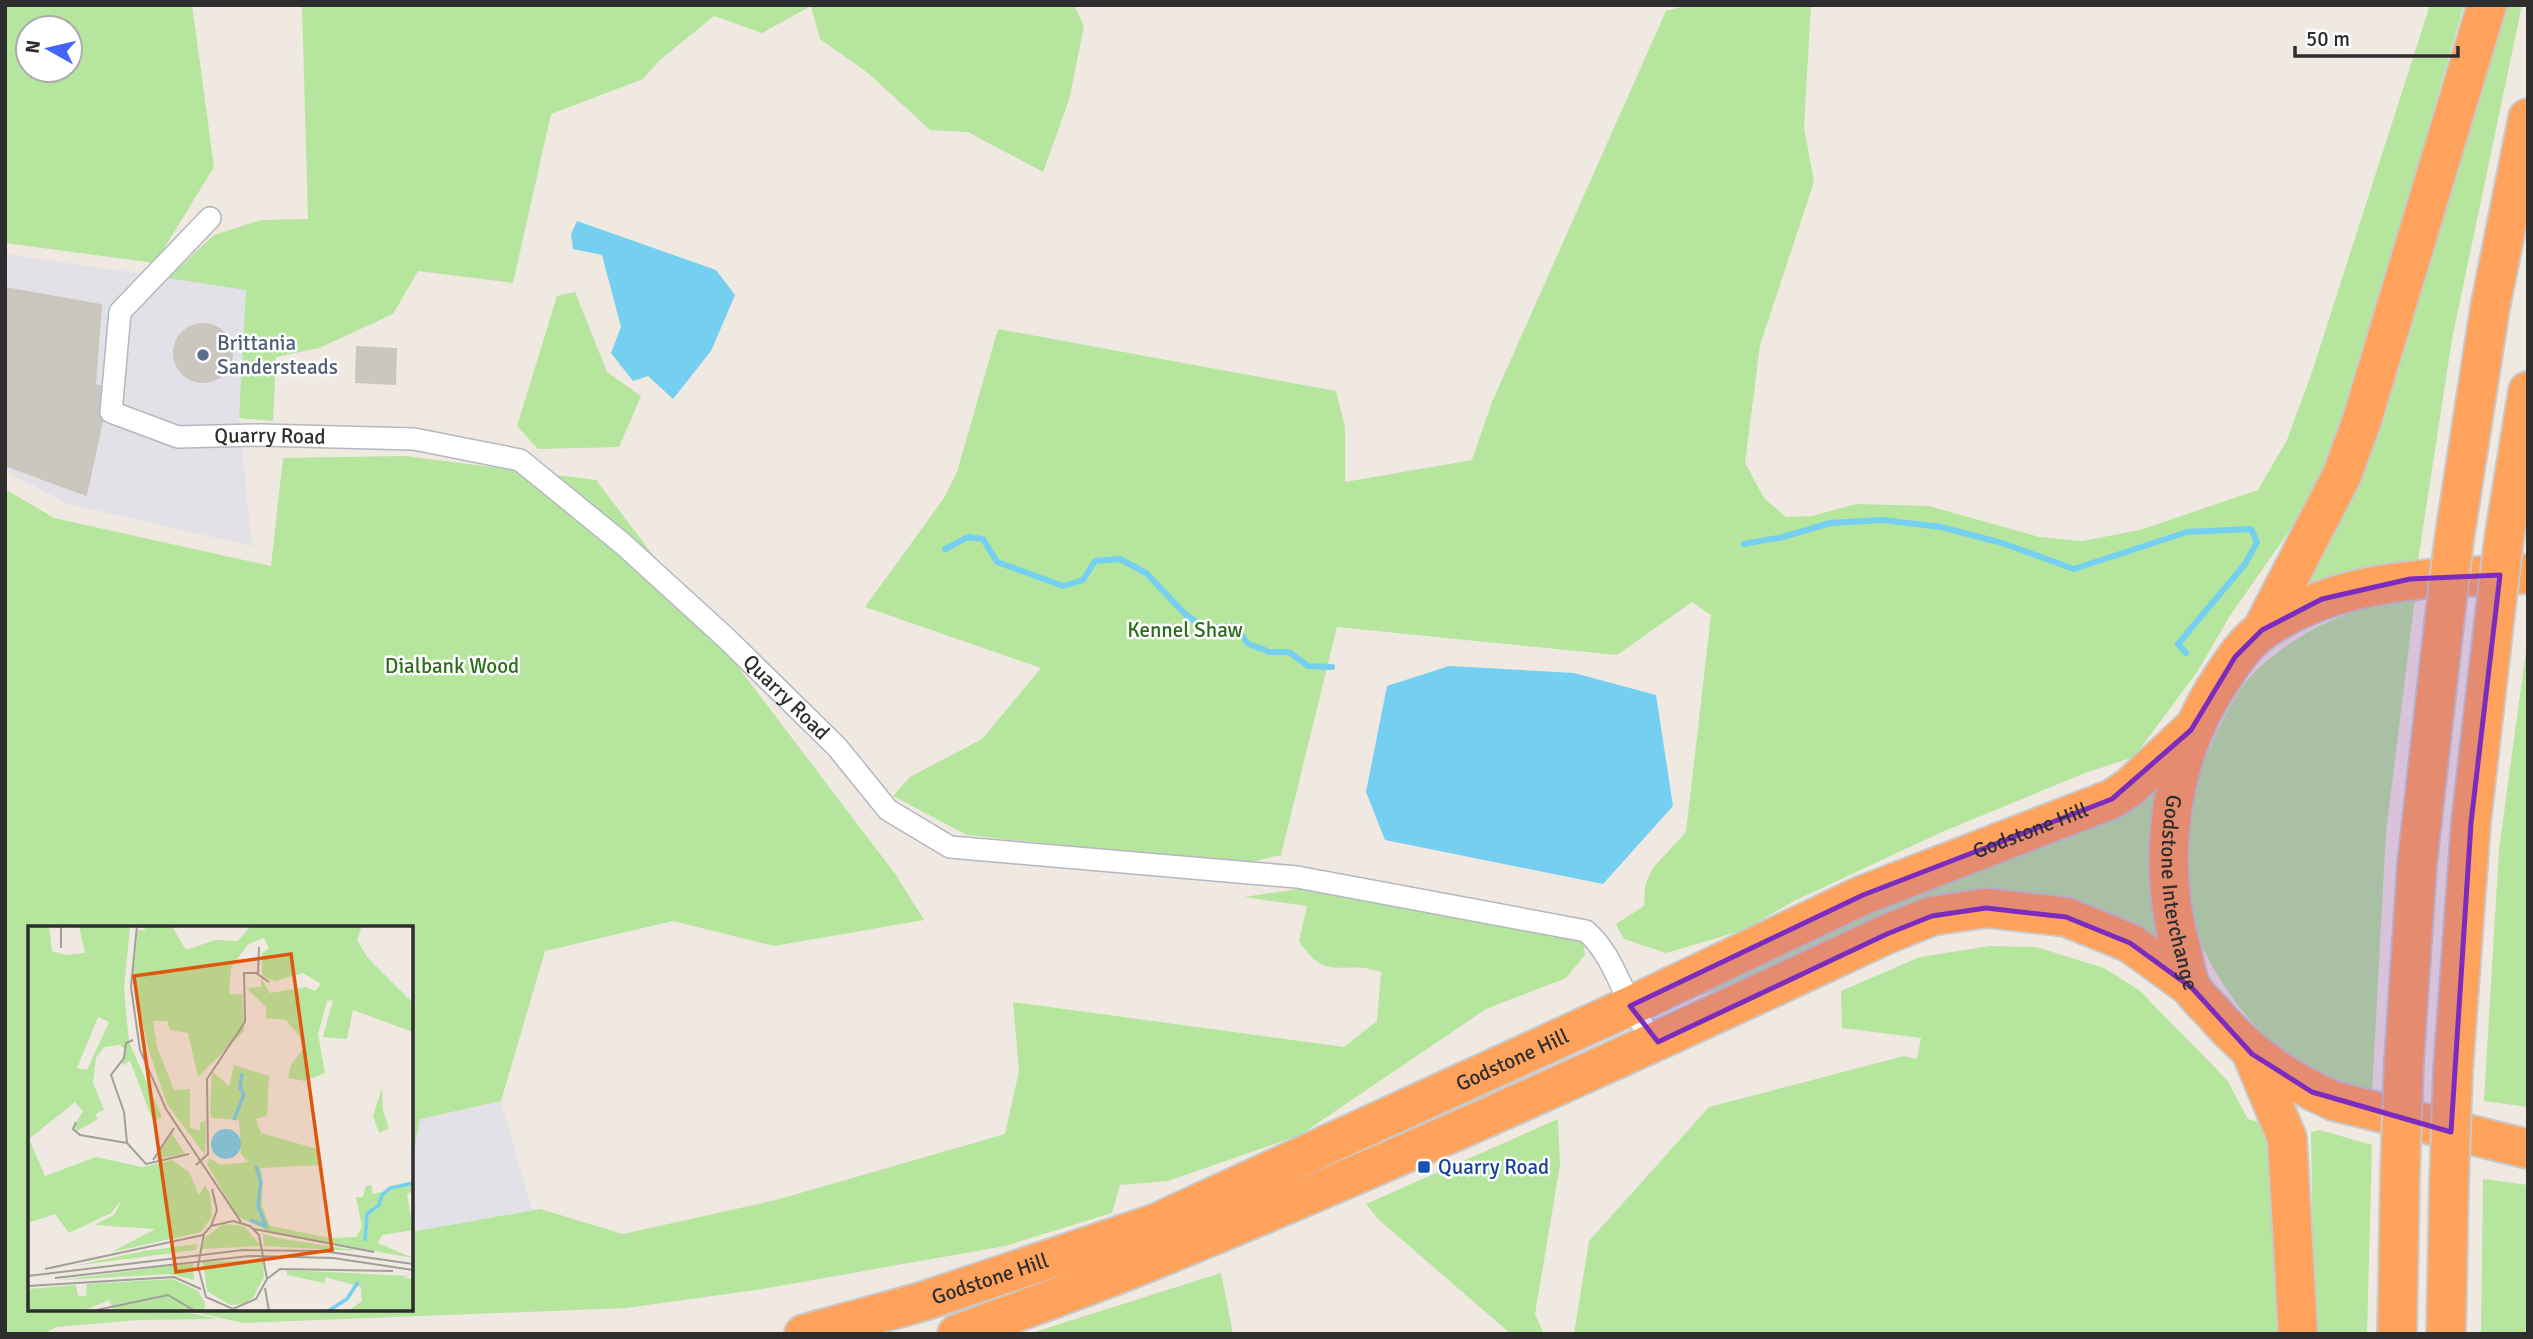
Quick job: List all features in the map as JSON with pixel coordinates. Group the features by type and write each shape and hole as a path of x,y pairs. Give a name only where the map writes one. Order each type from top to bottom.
{"highway":[{"path":"2262,630 2342,475 2362,420 2487,5"},
{"path":"2397,1334 2404,1061 2417,865 2454,540 2490,308 2528,118"},
{"path":"2446,1334 2453,1071 2471,823 2504,540 2528,391"},
{"name":"Godstone Interchange","path":"2528,574 2410,579 2372,585 2322,599 2262,630 2235,657 2191,730 2174,794 2171,901 2192,988 2252,1054 2312,1092 2334,1101 2528,1149"},
{"name":"Godstone Hill","path":"804,1334 921,1302 1154,1224 1630,1006 1863,895 2112,799 2130,787 2191,730"},
{"name":"Godstone Hill","path":"957,1334 1154,1260 1658,1042 1887,934 1932,916 1986,908 2066,918 2130,943 2192,988"},
{"path":"2252,1054 2287,1138 2298,1334"}],"street":[{"name":"Quarry Road","path":"210,218 120,312 111,412 178,438 260,435 414,439 520,460 623,544 726,638 837,747 888,810 950,847 1297,877 1586,931 1602,946 1642,1028 1658,1042"}],"highlighted area":[{"path":"2500,575 2471,823 2451,1132 2312,1092 2252,1054 2192,988 2130,943 2066,917 1986,908 1932,916 1887,934 1658,1042 1630,1006 1863,895 2112,799 2191,730 2235,657 2262,630 2322,599 2410,579"}],"shaded area":[{"path":"5,254 246,289 239,418 252,546 68,504 5,471"},
{"path":"501,1101 532,1210 413,1232 413,1157 420,1119"}],"green space":[{"path":"5,5 192,5 214,167 155,263 5,243"},
{"path":"302,5 1074,5 1084,26 1069,100 1043,172 968,132 930,130 868,73 820,39 811,6 762,33 714,16 660,60 643,79 551,114 513,283 418,271 393,314 319,348 276,357 273,421 239,418 246,290 168,278 214,235 261,220 308,219"},
{"name":"Kennel Shaw","path":"1688,5 1811,5 1804,127 1814,182 1760,345 1745,463 1764,498 1786,517 1812,516 1856,504 1929,506 2039,537 2082,541 2140,530 2258,490 2287,440 2311,375 2430,5 2464,5 2341,429 2309,503 2231,614 2197,672 2134,757 2085,773 1942,832 1794,901 1744,930 1666,953 1624,939 1616,924 1644,906 1645,886 1652,869 1686,832 1711,615 1692,602 1617,655 1337,627 1281,855 1242,864 967,835 893,796 910,777 982,739 1041,668 865,607 944,498 957,472 998,329 1336,391 1345,427 1345,482 1472,460 1492,402 1666,11"},
{"path":"2501,5 2522,5 2452,339 2417,567 2287,608"},
{"path":"575,292 607,372 641,396 619,447 538,449 517,426 557,296"},
{"name":"Dialbank Wood","path":"405,456 596,480 896,875 924,920 774,946 673,921 545,951 501,1101 420,1119 413,1157 413,926 28,926 28,1311 182,1311 218,1319 138,1320 56,1327 44,1334 5,1334 5,489 54,518 271,566 283,458"},
{"path":"2418,595 2414,606 2386,832 2372,1092 2323,1073 2288,1055 2261,1032 2230,995 2194,928 2184,884 2184,847 2199,775 2222,721 2253,674 2279,651 2315,628 2374,605"},
{"path":"2528,636 2528,1107 2484,1101 2499,850"},
{"path":"2172,766 2169,950 2036,898 1777,969 1674,1005"},
{"path":"1298,889 1583,937 1585,955 1566,978 1486,1009 1300,1135 1168,1181 1120,1185 1112,1213 1005,1246 756,1290 626,1308 244,1323 188,1311 413,1311 413,1232 540,1209 623,1234 776,1200 1005,1134 1019,1071 1013,1002 1344,1047 1377,1021 1381,972 1367,968 1327,966 1309,954 1299,941 1307,906 1244,897"},
{"path":"1990,946 2036,947 2104,968 2139,990 2227,1080 2248,1119 2266,1125 2270,1133 2278,1334 1574,1334 1589,1241 1709,1107 1904,1056 1917,1059 1921,1038 1842,1028 1841,991 1920,957"},
{"path":"1558,1119 1560,1165 1535,1314 1544,1334 1511,1334 1378,1219 1366,1204"},
{"path":"2320,1130 2372,1145 2367,1334 2314,1334 2311,1132"},
{"path":"2483,1179 2528,1185 2528,1334 2481,1334"},
{"path":"1221,1273 1233,1334 1028,1334"}],"water":[{"path":"577,221 716,270 735,295 711,351 673,399 648,376 633,381 611,353 621,327 602,255 573,249 571,234"},
{"path":"1449,666 1574,673 1656,695 1673,806 1603,884 1385,840 1366,792 1387,686"}],"building":[{"path":"5,288 101,305 95,385 109,389 86,495 5,465"},
{"name":"Brittania Sandersteads","path":"203,324 219,329 227,337 232,353 227,369 219,377 203,382 187,377 179,369 174,353 179,337 187,329"},
{"path":"357,347 396,349 395,384 356,382"}],"waterway":[{"path":"1744,544 1783,537 1830,523 1882,520 1941,527 2002,543 2074,569 2187,532 2251,529 2257,542 2245,564 2178,644 2186,653"},
{"path":"945,549 968,537 983,539 997,562 1063,586 1083,580 1095,561 1120,559 1146,573 1186,615 1206,628 1235,626 1248,644 1270,652 1289,652 1308,666 1332,667"}],"place":[{"name":"Brittania Sandersteads","path":"203,355"},
{"name":"Quarry Road","path":"1424,1167"}]}
